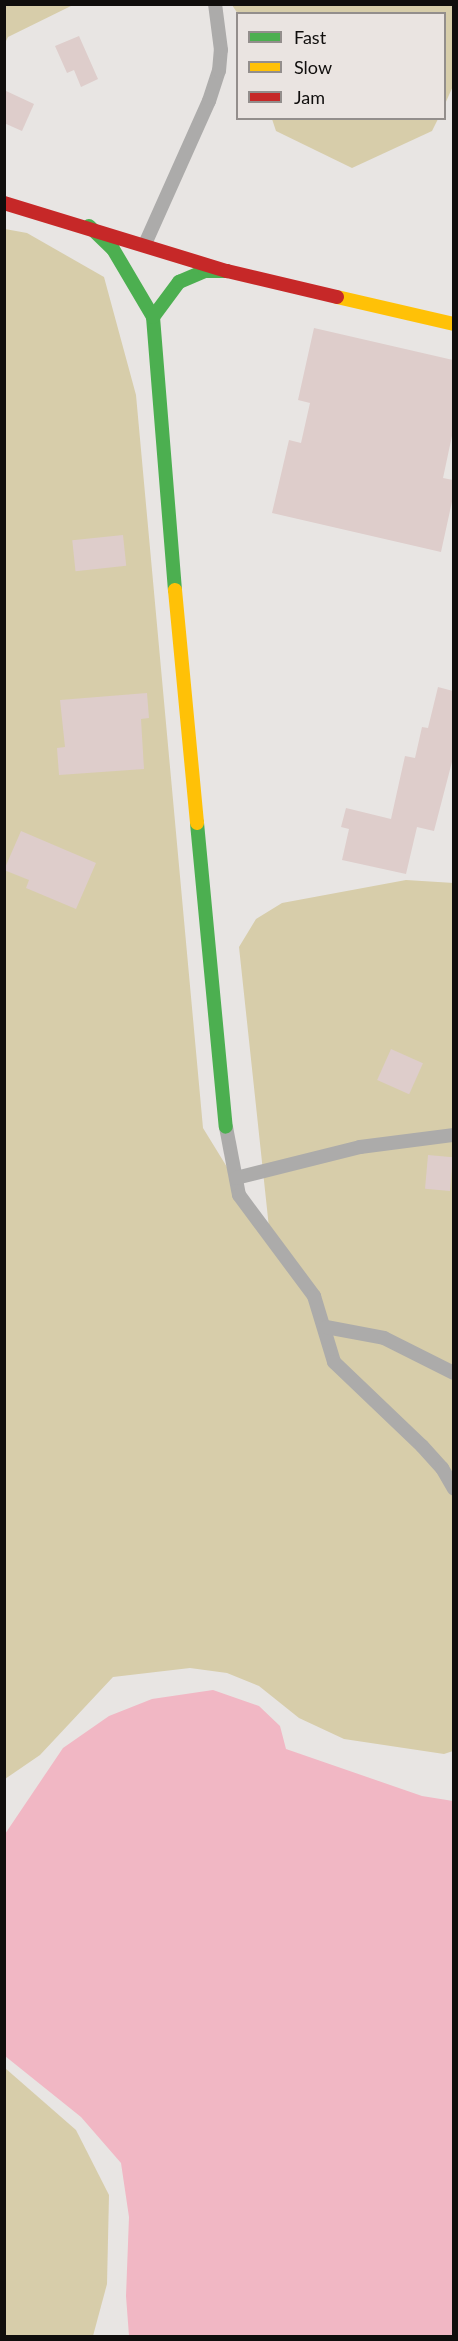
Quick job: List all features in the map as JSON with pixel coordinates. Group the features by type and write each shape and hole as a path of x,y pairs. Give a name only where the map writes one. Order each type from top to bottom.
{"street":[{"path":"4,203 89,226 226,270 453,324"},
{"path":"89,226 119,257 153,317 161,448 226,1127"},
{"path":"153,317 179,282 205,271 226,270"}],"lane":[{"path":"145,244 209,102 219,71 221,50 215,4"},
{"path":"226,1127 238,1195 314,1296 326,1327 334,1362 422,1446 442,1468 453,1489"},
{"path":"236,1178 360,1147 453,1135"},
{"path":"326,1327 384,1338 453,1373"}],"shaded area":[{"path":"5,4 73,5 8,37 5,43"},
{"path":"232,5 453,5 453,86 446,102 446,12 237,12"},
{"path":"273,120 438,120 432,131 352,168 276,131"},
{"path":"5,229 27,233 104,277 136,395 203,1128 270,1237 239,947 256,919 282,903 406,880 454,883 453,1751 444,1754 344,1739 299,1718 259,1686 227,1673 190,1668 113,1677 40,1755 5,1779"},
{"path":"213,1690 259,1706 280,1726 286,1749 422,1796 453,1801 453,2336 129,2336 126,2296 129,2217 121,2163 81,2117 5,2056 5,1834 63,1748 109,1716 152,1699"},
{"path":"5,2068 76,2130 109,2195 107,2284 93,2336 5,2336"}],"building":[{"path":"79,36 98,79 81,87 74,70 67,73 55,46"},
{"path":"4,90 34,104 22,131 4,123"},
{"path":"314,328 453,360 453,431 443,478 453,480 453,497 441,552 272,513 289,440 301,443 310,403 298,400"},
{"path":"123,535 126,566 76,571 72,540"},
{"path":"438,687 453,691 453,758 434,831 417,827 406,874 342,860 349,829 341,827 346,808 391,819 405,756 415,758 422,727 428,728"},
{"path":"147,693 149,718 141,719 144,769 59,775 57,748 65,747 60,700"},
{"path":"21,831 96,863 76,909 26,888 29,880 4,870"},
{"path":"391,1049 423,1063 409,1094 377,1080"},
{"path":"428,1155 453,1157 450,1191 425,1189"}],"traffic: fast":[{"path":"89,226 113,249 153,317 175,590"},
{"path":"153,317 179,282 205,271 227,271"},
{"path":"197,823 226,1127"}],"traffic: slow":[{"path":"337,297 454,324"},
{"path":"175,590 197,823"}],"traffic: jam":[{"path":"4,203 227,271 337,297"}]}
